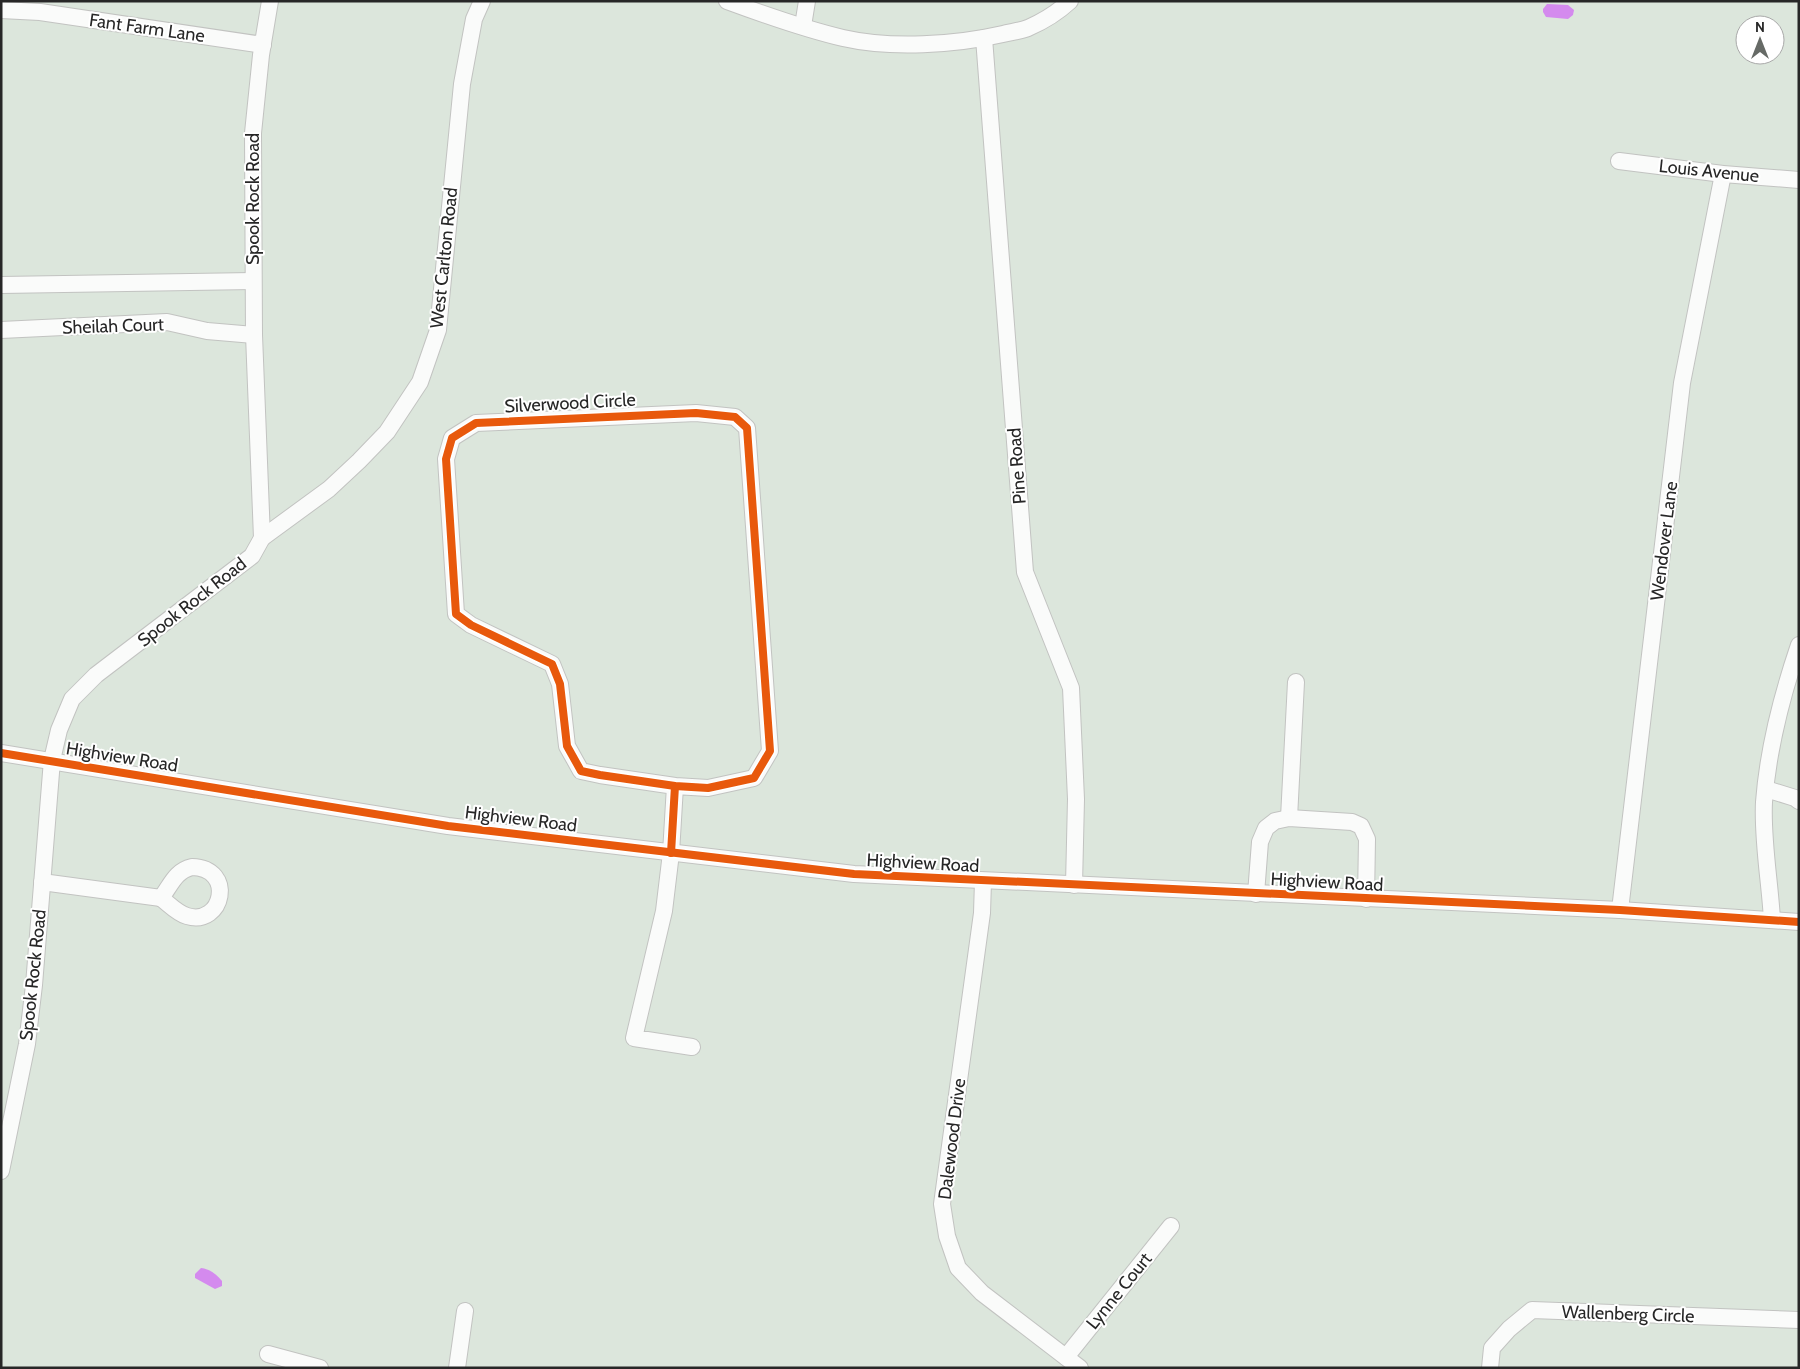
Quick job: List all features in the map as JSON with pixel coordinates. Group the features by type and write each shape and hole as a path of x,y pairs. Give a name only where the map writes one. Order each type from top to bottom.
{"street":[{"name":"Spook Rock Road","path":"1,1171 3,1149 27,1044 52,760 59,730 72,699 96,675 252,556 262,538 254,334 253,133 270,1"},
{"name":"West Carlton Road","path":"262,538 329,489 360,461 387,432 420,382 438,330 462,84 474,19 482,1"},
{"path":"727,1 844,38 889,44 929,43 984,38 1027,28 1056,14 1070,1"},
{"path":"803,26 807,1"},
{"name":"Fant Farm Lane","path":"1,10 40,12 263,45"},
{"name":"Pine Road","path":"984,38 1025,572 1071,688 1076,799 1074,885"},
{"name":"Louis Avenue","path":"1619,160 1723,174 1799,180"},
{"name":"Wendover Lane","path":"1620,910 1682,383 1723,174"},
{"path":"1,285 253,281"},
{"name":"Sheilah Court","path":"1,330 167,322 207,331 254,334"},
{"name":"Silverwood Circle","path":"696,413 735,417 747,428 770,751 754,778 708,788 675,786 600,776 581,770 567,746 560,684 552,664 471,625 456,614 446,459 452,438 476,423 696,413"},
{"path":"1772,920 1764,825 1766,789 1773,738 1799,645"},
{"path":"1288,818 1296,682"},
{"name":"Highview Road","path":"1,753 448,826 854,874 1620,910 1799,922"},
{"path":"675,786 671,852 664,911 634,1038 692,1047"},
{"path":"1766,789 1799,801"},
{"path":"1256,894 1260,842 1266,828 1276,821 1288,818 1352,822 1361,826 1367,839 1366,899"},
{"name":"Dalewood Drive","path":"983,881 982,913 942,1204 947,1236 958,1268 982,1293 1080,1368"},
{"path":"42,882 161,898"},
{"name":"Lynne Court","path":"1066,1357 1171,1226"},
{"name":"Wallenberg Circle","path":"1490,1368 1492,1348 1509,1329 1532,1310 1799,1320"},
{"path":"457,1368 465,1311"},
{"path":"268,1354 320,1368"}],"shaded area":[{"path":"1547,4 1568,5 1574,10 1573,15 1568,19 1546,17 1543,9"},
{"path":"201,1268 215,1274 222,1281 222,1286 215,1289 195,1278 195,1274"}],"cycle path":[{"path":"671,853 675,786 708,788 754,778 770,751 747,428 735,417 696,413 476,423 452,438 446,459 456,614 471,625 552,664 560,684 567,746 581,771 675,786"},
{"path":"1,753 448,826 854,874 1620,910 1799,922"}]}
